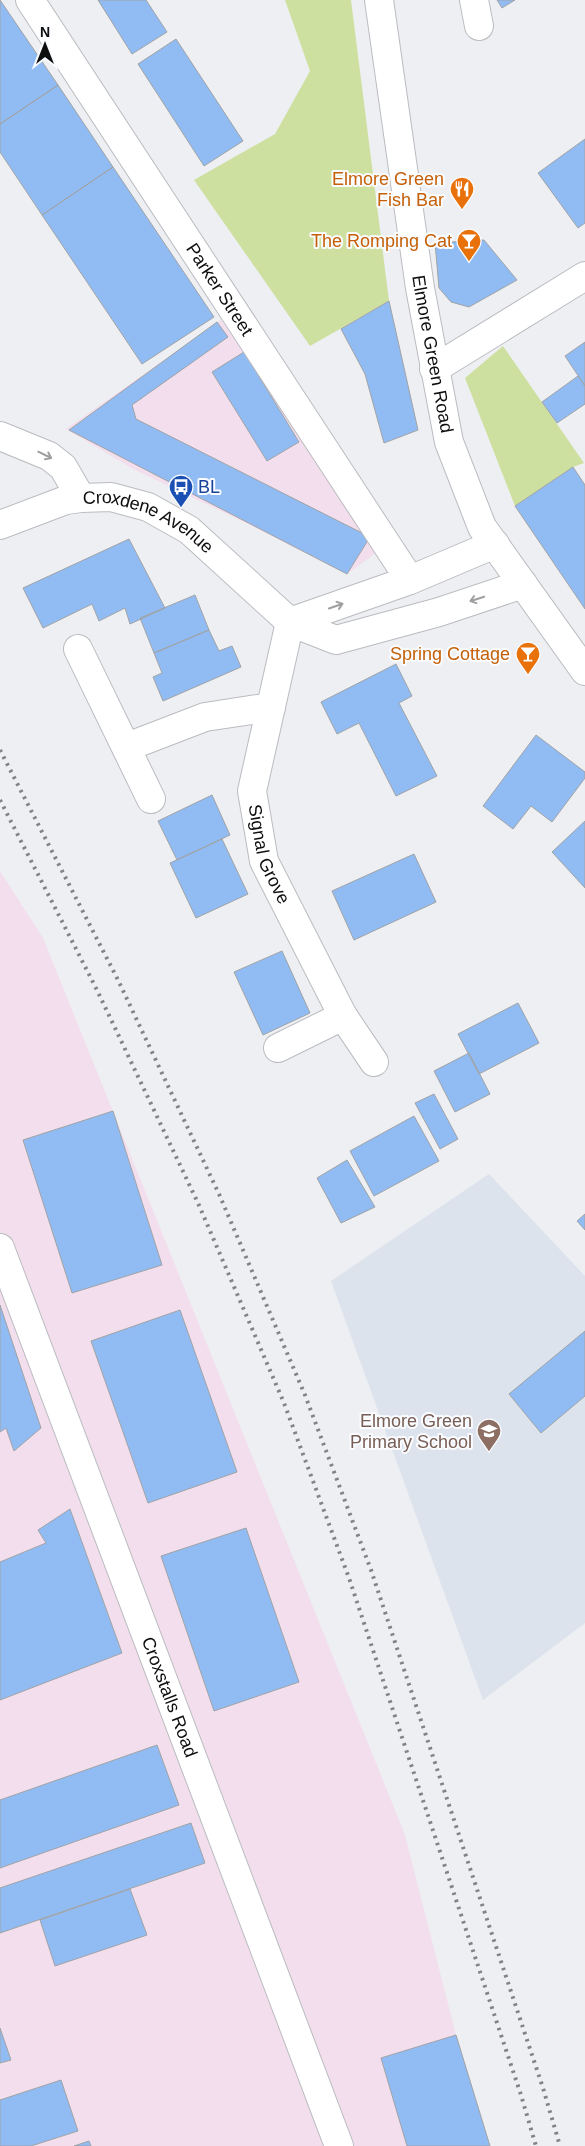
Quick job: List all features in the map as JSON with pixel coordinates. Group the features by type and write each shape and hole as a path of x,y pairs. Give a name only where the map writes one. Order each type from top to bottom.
{"street":[{"name":"Parker Street","path":"30,0 410,580"},
{"name":"Elmore Green Road","path":"380,0 395,120 434,369 449,442 482,527 585,671"},
{"path":"474,0 479,26"},
{"path":"434,369 585,276"},
{"name":"Croxdene Avenue","path":"0,436 49,456 63,467 81,498 111,497 148,507 189,530 290,622 336,640 439,612 523,584"},
{"path":"0,525 66,500 81,498"},
{"path":"290,622 410,580 495,544"},
{"name":"Signal Grove","path":"290,622 252,791 264,861 343,1016 374,1062"},
{"path":"78,648 151,799"},
{"path":"127,747 205,717 271,707"},
{"path":"278,1048 343,1016"},
{"name":"Croxstalls Road","path":"0,1248 339,2146"}],"shaded area":[{"path":"221,320 387,545 347,574 133,469 66,429"},
{"path":"0,871 43,938 405,1835 456,2035 490,2146 0,2146"},
{"name":"Elmore Green Primary School","path":"489,1174 585,1276 585,1623 483,1700 331,1281"}],"green space":[{"path":"285,0 351,0 389,301 310,346 194,180 275,134 310,71"},
{"path":"503,346 584,463 573,467 515,506 465,378"}],"building":[{"path":"0,0 58,85 0,124"},
{"path":"98,0 146,0 167,32 132,54"},
{"path":"497,0 515,0 502,8"},
{"path":"176,39 243,141 204,166 138,64"},
{"path":"58,85 113,167 42,215 0,152 0,124"},
{"path":"585,139 585,223 578,228 538,173"},
{"path":"113,167 214,317 142,364 42,215"},
{"name":"The Romping Cat","path":"484,240 517,280 469,307 451,302 439,288 435,243"},
{"path":"389,301 418,430 384,443 365,374 341,329"},
{"path":"217,322 228,337 132,405 136,419 370,537 347,574 69,430"},
{"path":"585,342 585,386 565,356"},
{"path":"244,352 299,442 267,461 212,372"},
{"path":"578,376 585,386 585,404 557,423 542,402"},
{"path":"573,467 585,485 585,609 515,506"},
{"path":"129,539 165,608 130,624 125,608 99,621 92,604 43,628 23,588"},
{"path":"195,595 209,630 154,653 140,618"},
{"path":"209,630 219,651 232,646 241,667 163,701 153,677 162,673 154,653"},
{"path":"396,664 412,696 399,703 437,776 396,796 359,723 337,734 321,702"},
{"path":"536,735 585,772 585,778 552,822 531,806 513,829 483,806"},
{"path":"212,795 230,835 177,860 158,821"},
{"path":"585,821 585,888 552,852"},
{"path":"222,839 248,894 196,918 170,863"},
{"path":"414,854 436,902 354,940 332,891"},
{"path":"282,951 310,1013 263,1035 234,972"},
{"path":"518,1003 539,1043 479,1074 458,1034"},
{"path":"469,1053 490,1094 455,1112 434,1071"},
{"path":"434,1094 458,1139 440,1149 415,1103"},
{"path":"113,1111 162,1265 72,1293 23,1140"},
{"path":"414,1116 439,1161 374,1196 350,1151"},
{"path":"347,1160 375,1207 341,1223 317,1178"},
{"path":"585,1214 585,1230 577,1221"},
{"path":"0,1305 41,1428 14,1451 6,1428 0,1432"},
{"path":"180,1310 237,1472 148,1503 91,1341"},
{"path":"585,1331 585,1396 541,1433 509,1394"},
{"path":"70,1509 122,1653 0,1700 0,1562 46,1543 38,1530"},
{"path":"246,1528 299,1682 214,1711 161,1556"},
{"path":"157,1745 179,1805 0,1868 0,1800"},
{"path":"191,1823 205,1863 0,1933 0,1888"},
{"path":"130,1889 147,1935 55,1966 40,1920"},
{"path":"0,2028 11,2060 0,2063"},
{"path":"456,2035 490,2146 407,2146 381,2058"},
{"path":"61,2080 78,2131 31,2146 0,2146 0,2100"},
{"path":"89,2141 91,2146 74,2146"}],"railway":[{"path":"0,750 118,980 219,1194 305,1395 371,1570 543,2088 560,2146"},
{"path":"0,800 97,990 198,1203 284,1403 349,1578 521,2095 536,2146"}],"place":[{"name":"Elmore Green Fish Bar","path":"462,210"},
{"name":"The Romping Cat","path":"469,262"},
{"name":"BL","path":"181,508"},
{"name":"Spring Cottage","path":"528,675"},
{"name":"Elmore Green Primary School","path":"489,1452"}]}
